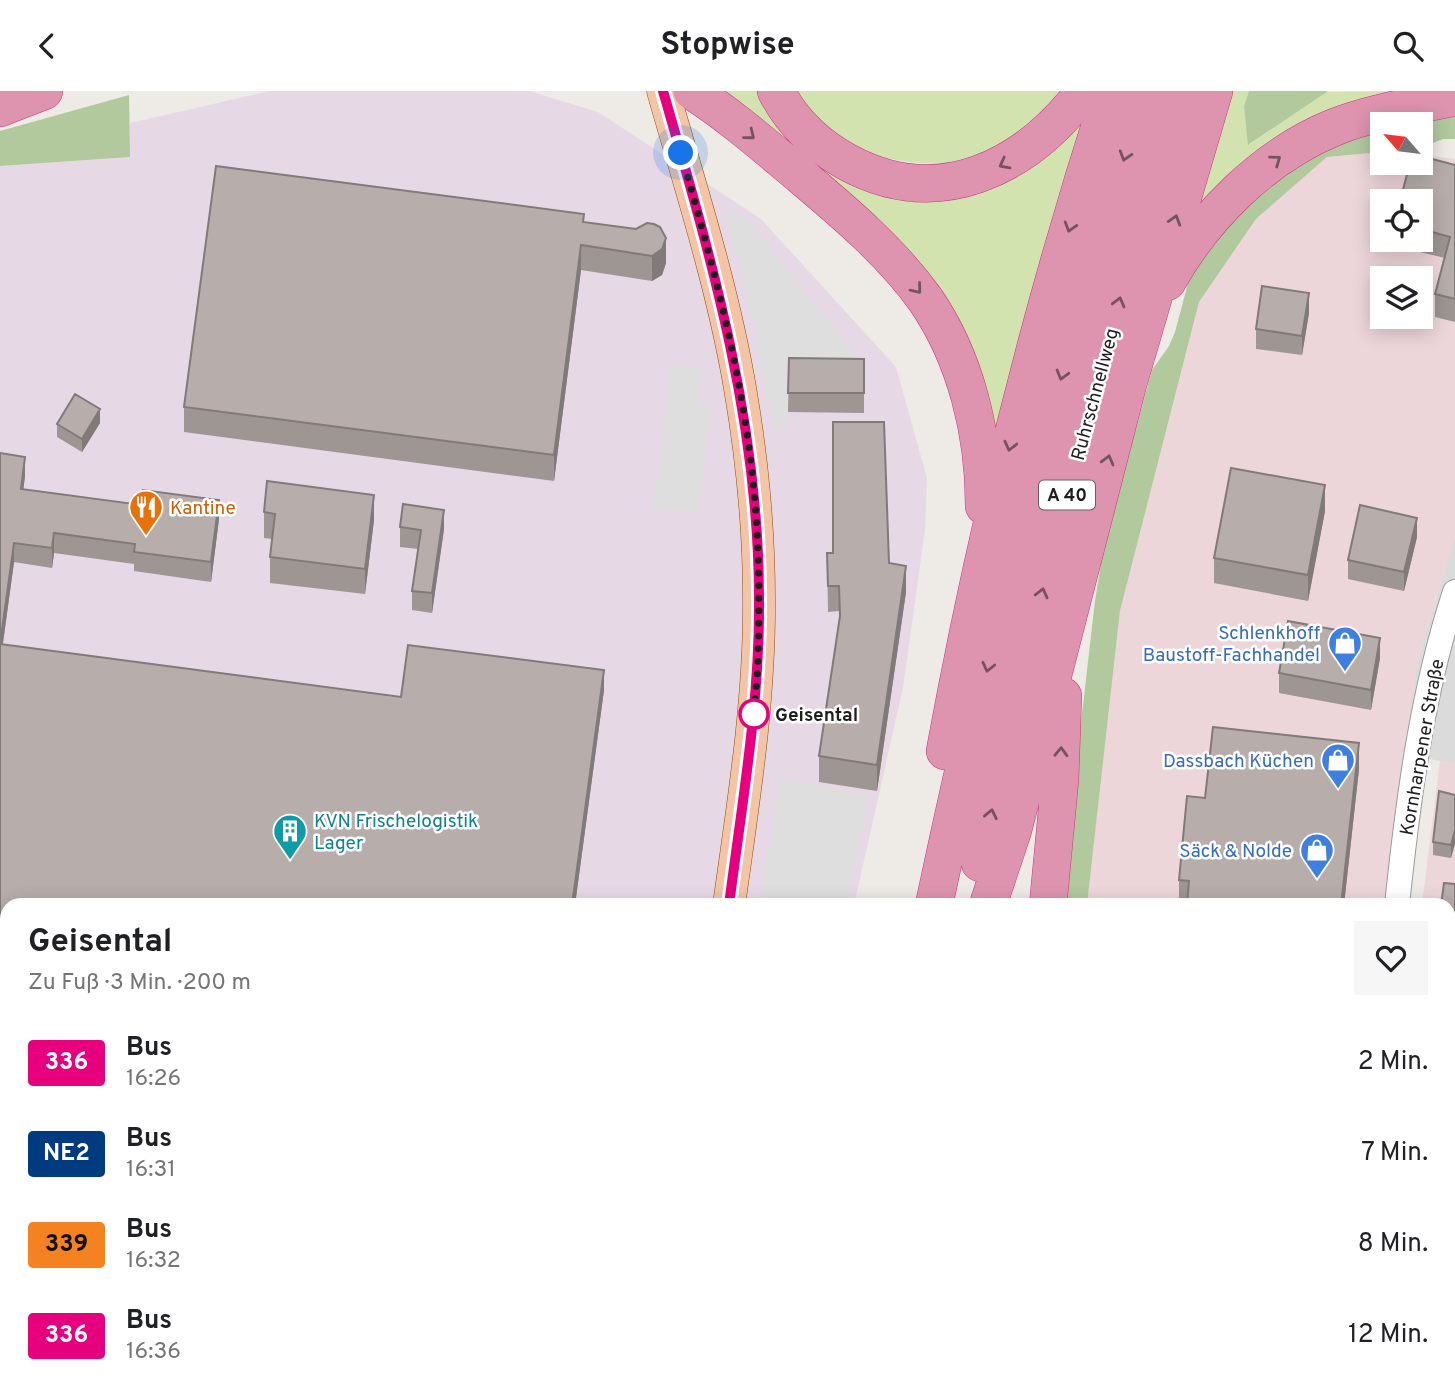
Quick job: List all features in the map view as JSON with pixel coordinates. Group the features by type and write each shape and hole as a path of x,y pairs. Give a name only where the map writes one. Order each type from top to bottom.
{"highway":[{"path":"0,108 44,91"},
{"path":"776,91 795,122 812,139 837,156 863,171 886,179 928,183 966,179 1003,165 1041,140 1084,91"},
{"path":"928,898 932,822 999,488 1038,336 1111,91"},
{"name":"Ruhrschnellweg","path":"936,898 1030,497 1086,288 1145,91"},
{"name":"Ruhrschnellweg","path":"973,898 1006,743 1058,529 1122,292 1182,91"},
{"path":"990,898 1013,830 1142,333 1214,91"},
{"path":"684,92 768,149 858,225 908,278 934,313 954,354 969,395 979,443 984,482 984,516 977,588"},
{"path":"1142,333 1155,303 1186,252 1225,205 1266,168 1303,142 1338,126 1455,97"},
{"path":"1049,898 1060,779 1066,651 1072,597"}],"main road":[{"path":"684,92 701,222 740,386 757,534 760,603 758,667 730,898"}],"street":[{"name":"Kornharpener Straße","path":"1398,898 1427,696 1455,592"}],"shaded area":[{"path":"270,91 529,91 598,112 761,219 896,367 927,478 925,529 903,688 856,898 0,898 0,166 129,157 130,123"},
{"path":"1370,153 1370,175 1433,175 1433,156 1455,159 1455,535 1417,662 1387,898 1088,898 1120,611 1199,302 1256,219 1327,157"},
{"path":"725,211 747,219 867,369 864,378 789,378 789,427 773,427 749,303"},
{"path":"671,364 703,369 698,404 712,406 699,513 653,507"},
{"path":"1455,535 1455,764 1405,754 1417,662"},
{"path":"1440,761 1455,764 1455,898 1423,898"},
{"path":"780,778 869,796 848,898 760,898"}],"green space":[{"path":"715,91 761,91 770,108 953,193 1091,99 995,449 975,363"},
{"path":"795,91 1059,91 1045,109 1005,142 957,164 917,163 871,156 825,129"},
{"path":"1233,91 1249,91 1244,106 1249,145 1325,92 1418,91 1383,112 1370,112 1370,120 1189,229"},
{"path":"1249,91 1328,91 1248,145 1244,106"},
{"path":"129,95 130,157 0,166 0,131"},
{"path":"1455,112 1455,139 1443,139 1433,143 1433,117"},
{"path":"1370,133 1370,153 1327,157 1256,219 1199,302 1120,611 1088,898 1061,898 1095,601 1104,545 1152,370 1169,346 1175,332 1191,272 1257,192 1329,147"}],"building":[{"path":"1433,159 1455,165 1455,299 1435,294 1450,237 1433,232 1433,189 1403,189 1407,175 1433,175"},
{"path":"216,166 584,214 583,222 636,229 647,223 654,224 660,227 666,238 662,249 652,256 581,245 554,455 184,407"},
{"path":"1262,286 1309,293 1302,336 1256,329"},
{"path":"789,358 864,359 864,393 788,393"},
{"path":"75,394 100,409 82,439 57,424"},
{"path":"833,422 884,422 889,563 906,566 877,765 819,756 840,616 839,586 828,586 827,553 833,553"},
{"path":"0,453 25,457 21,489 141,505 143,490 219,500 211,562 134,552 135,544 54,533 52,548 14,543 0,644"},
{"path":"1231,468 1325,485 1308,575 1214,558"},
{"path":"267,481 374,495 365,569 270,557 275,514 264,512"},
{"path":"403,504 444,510 432,593 412,591 421,530 400,527"},
{"path":"1360,505 1417,518 1404,572 1348,560"},
{"path":"1288,621 1380,638 1371,690 1279,673"},
{"name":"KVN Frischelogistik Lager","path":"0,644 401,697 408,645 604,670 573,898 0,898"},
{"path":"1213,727 1359,743 1342,898 1188,898 1189,881 1179,880 1187,796 1205,798"},
{"path":"1439,791 1455,795 1455,830 1451,845 1433,842"},
{"path":"1444,883 1455,884 1455,898 1442,898"}],"bus line":[{"name":"336","path":"663,91 701,222 740,386 757,534 760,603 758,667 730,898"}],"place":[{"name":"Kantine","path":"146,537"},
{"name":"Schlenkhoff Baustoff-Fachhandel","path":"1345,673"},
{"name":"Geisental","path":"754,714"},
{"name":"Dassbach Küchen","path":"1338,790"},
{"name":"KVN Frischelogistik Lager","path":"290,861"},
{"name":"Säck & Nolde","path":"1317,880"}],"route":[{"path":"681,153 701,222 740,386 751,464 760,603 754,714"}]}
